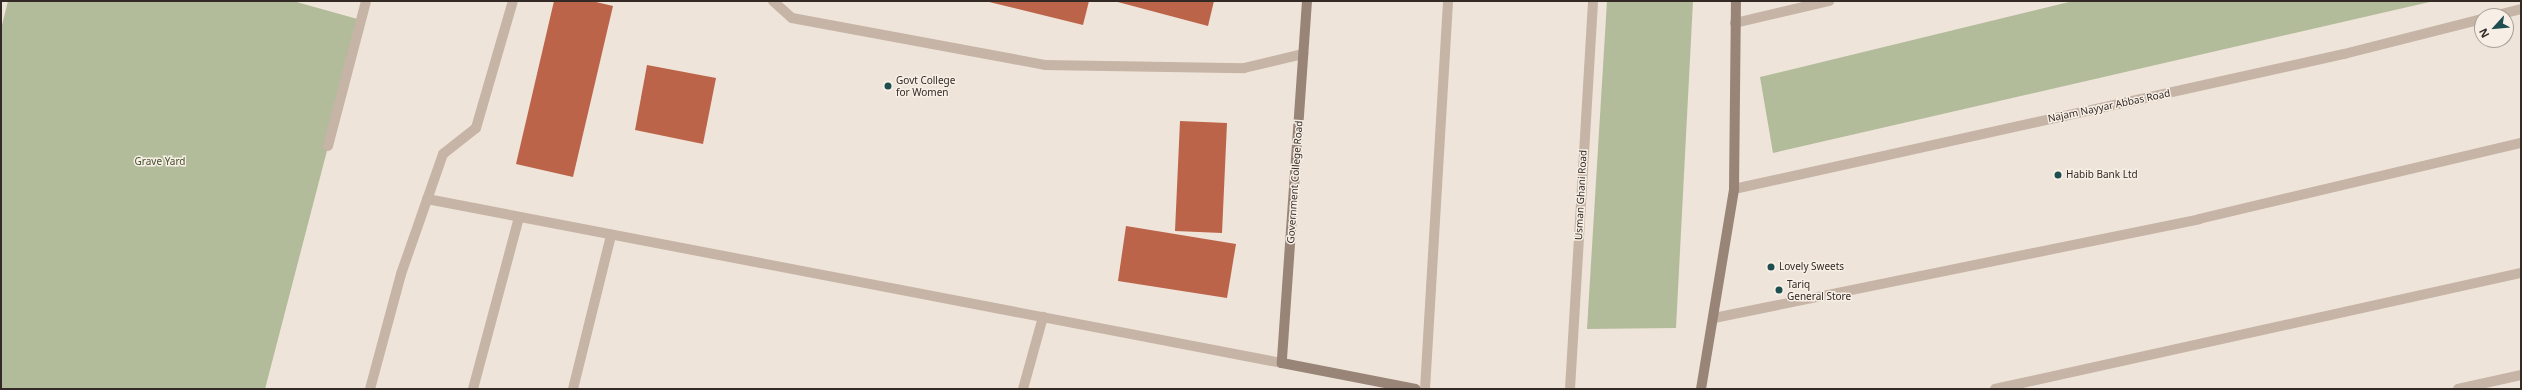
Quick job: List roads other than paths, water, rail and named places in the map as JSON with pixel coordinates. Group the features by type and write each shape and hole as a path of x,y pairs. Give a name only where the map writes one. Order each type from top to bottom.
{"street":[{"path":"328,146 366,1"},
{"path":"370,389 401,274 443,154 476,128 513,1"},
{"path":"773,1 792,18 1044,65 1244,68 1304,54"},
{"name":"Government College Road","path":"1282,362 1307,1"},
{"path":"1425,389 1448,1"},
{"name":"Usman Ghani Road","path":"1570,389 1593,1"},
{"path":"1701,389 1714,318 1734,189 1736,1"},
{"path":"1735,22 1829,1"},
{"name":"Najam Nayyar Abbas Road","path":"1734,189 2344,54 2474,21"},
{"path":"1714,318 2199,219 2521,143"},
{"path":"427,200 1282,362 1416,389"},
{"path":"473,389 520,217"},
{"path":"573,389 611,235"},
{"path":"1994,389 2521,273"},
{"path":"1024,389 1043,317"},
{"path":"2458,389 2521,375"}],"place":[{"name":"Govt College for Women","path":"888,86"},
{"name":"Habib Bank Ltd","path":"2058,175"},
{"name":"Lovely Sweets","path":"1771,267"},
{"name":"Tariq General Store","path":"1779,290"}],"park label":[{"name":"Grave Yard","path":"160,162"}]}
